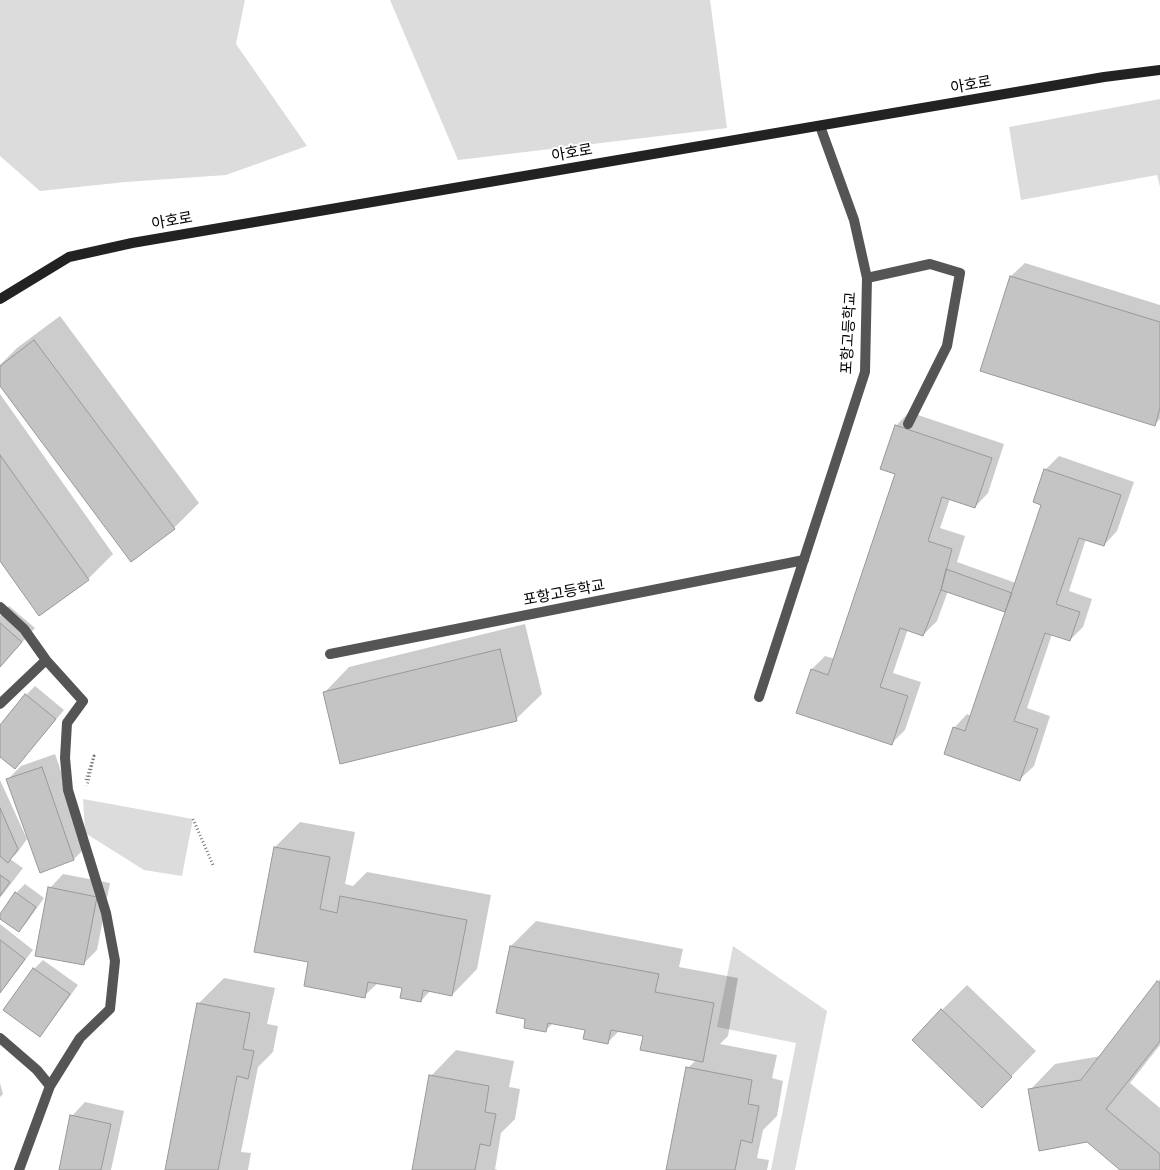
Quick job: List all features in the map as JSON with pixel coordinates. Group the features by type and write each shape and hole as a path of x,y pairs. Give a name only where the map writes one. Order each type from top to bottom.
{"main road":[{"name":"아호로","path":"0,299 69,258 132,243 1104,77 1160,70"}],"lane":[{"name":"포항고등학교","path":"759,697 865,372 866,278 854,220 820,126"},
{"name":"포항고등학교","path":"866,278 930,264 960,273 947,346 908,424"},
{"name":"포항고등학교","path":"330,654 804,560"},
{"path":"0,607 24,629 46,660 83,701 67,723 65,758 67,782 76,818 106,913 115,961 110,1008 80,1038 50,1086 19,1170"},
{"path":"0,704 46,660"},
{"path":"0,1038 37,1070 50,1086"}],"path":[{"path":"193,819 213,865"}],"shaded area":[{"path":"0,0 245,0 236,44 307,146 226,175 126,182 40,191 0,156"},
{"path":"390,0 710,0 727,128 458,160"},
{"path":"1160,99 1160,187 1157,175 1021,200 1009,127"},
{"path":"83,799 193,819 182,876 144,870 85,833"},
{"path":"733,946 827,1011 795,1170 771,1170 796,1043 717,1027"}],"building":[{"path":"1010,276 1160,322 1160,408 1155,426 980,371"},
{"path":"34,340 175,529 131,562 0,386 0,366"},
{"path":"895,425 992,458 975,508 942,497 928,541 952,549 941,590 923,636 900,628 880,687 908,696 892,745 796,713 811,669 828,675 895,474 880,469"},
{"path":"0,455 89,580 39,616 0,561"},
{"path":"1044,469 1121,495 1104,546 1079,538 1056,604 1080,612 1070,641 1045,633 1014,721 1038,729 1020,781 944,754 953,727 965,731 1041,505 1033,502"},
{"path":"946,569 1012,593 1005,612 941,590"},
{"path":"0,623 22,642 0,667"},
{"path":"500,649 517,721 340,764 323,692"},
{"path":"25,694 56,719 15,769 0,757 0,725"},
{"path":"42,767 74,860 40,873 6,779"},
{"path":"0,808 18,849 8,863 0,856"},
{"path":"274,847 330,857 320,909 337,913 340,896 467,920 452,996 423,990 421,1002 400,998 402,988 368,982 365,998 304,986 308,962 254,952"},
{"path":"0,875 10,882 0,896"},
{"path":"48,887 97,897 84,965 35,956"},
{"path":"15,892 36,907 19,932 0,919 0,914"},
{"path":"0,940 25,959 0,993"},
{"path":"510,946 659,974 655,992 714,1003 703,1062 640,1050 643,1036 611,1030 608,1044 583,1039 585,1030 548,1023 546,1032 524,1028 525,1019 496,1013"},
{"path":"33,968 70,994 40,1037 3,1010"},
{"path":"1157,981 1160,983 1160,1041 1106,1109 1160,1154 1160,1170 1120,1170 1087,1142 1039,1151 1028,1089 1081,1080"},
{"path":"197,1003 250,1013 243,1049 254,1051 248,1079 237,1076 218,1170 165,1170"},
{"path":"941,1009 1012,1077 982,1108 912,1040"},
{"path":"686,1067 752,1080 748,1104 759,1106 752,1143 741,1140 735,1170 666,1170"},
{"path":"429,1075 489,1086 485,1112 496,1114 490,1146 480,1144 475,1170 412,1170"},
{"path":"70,1115 111,1124 101,1170 59,1170"}]}
